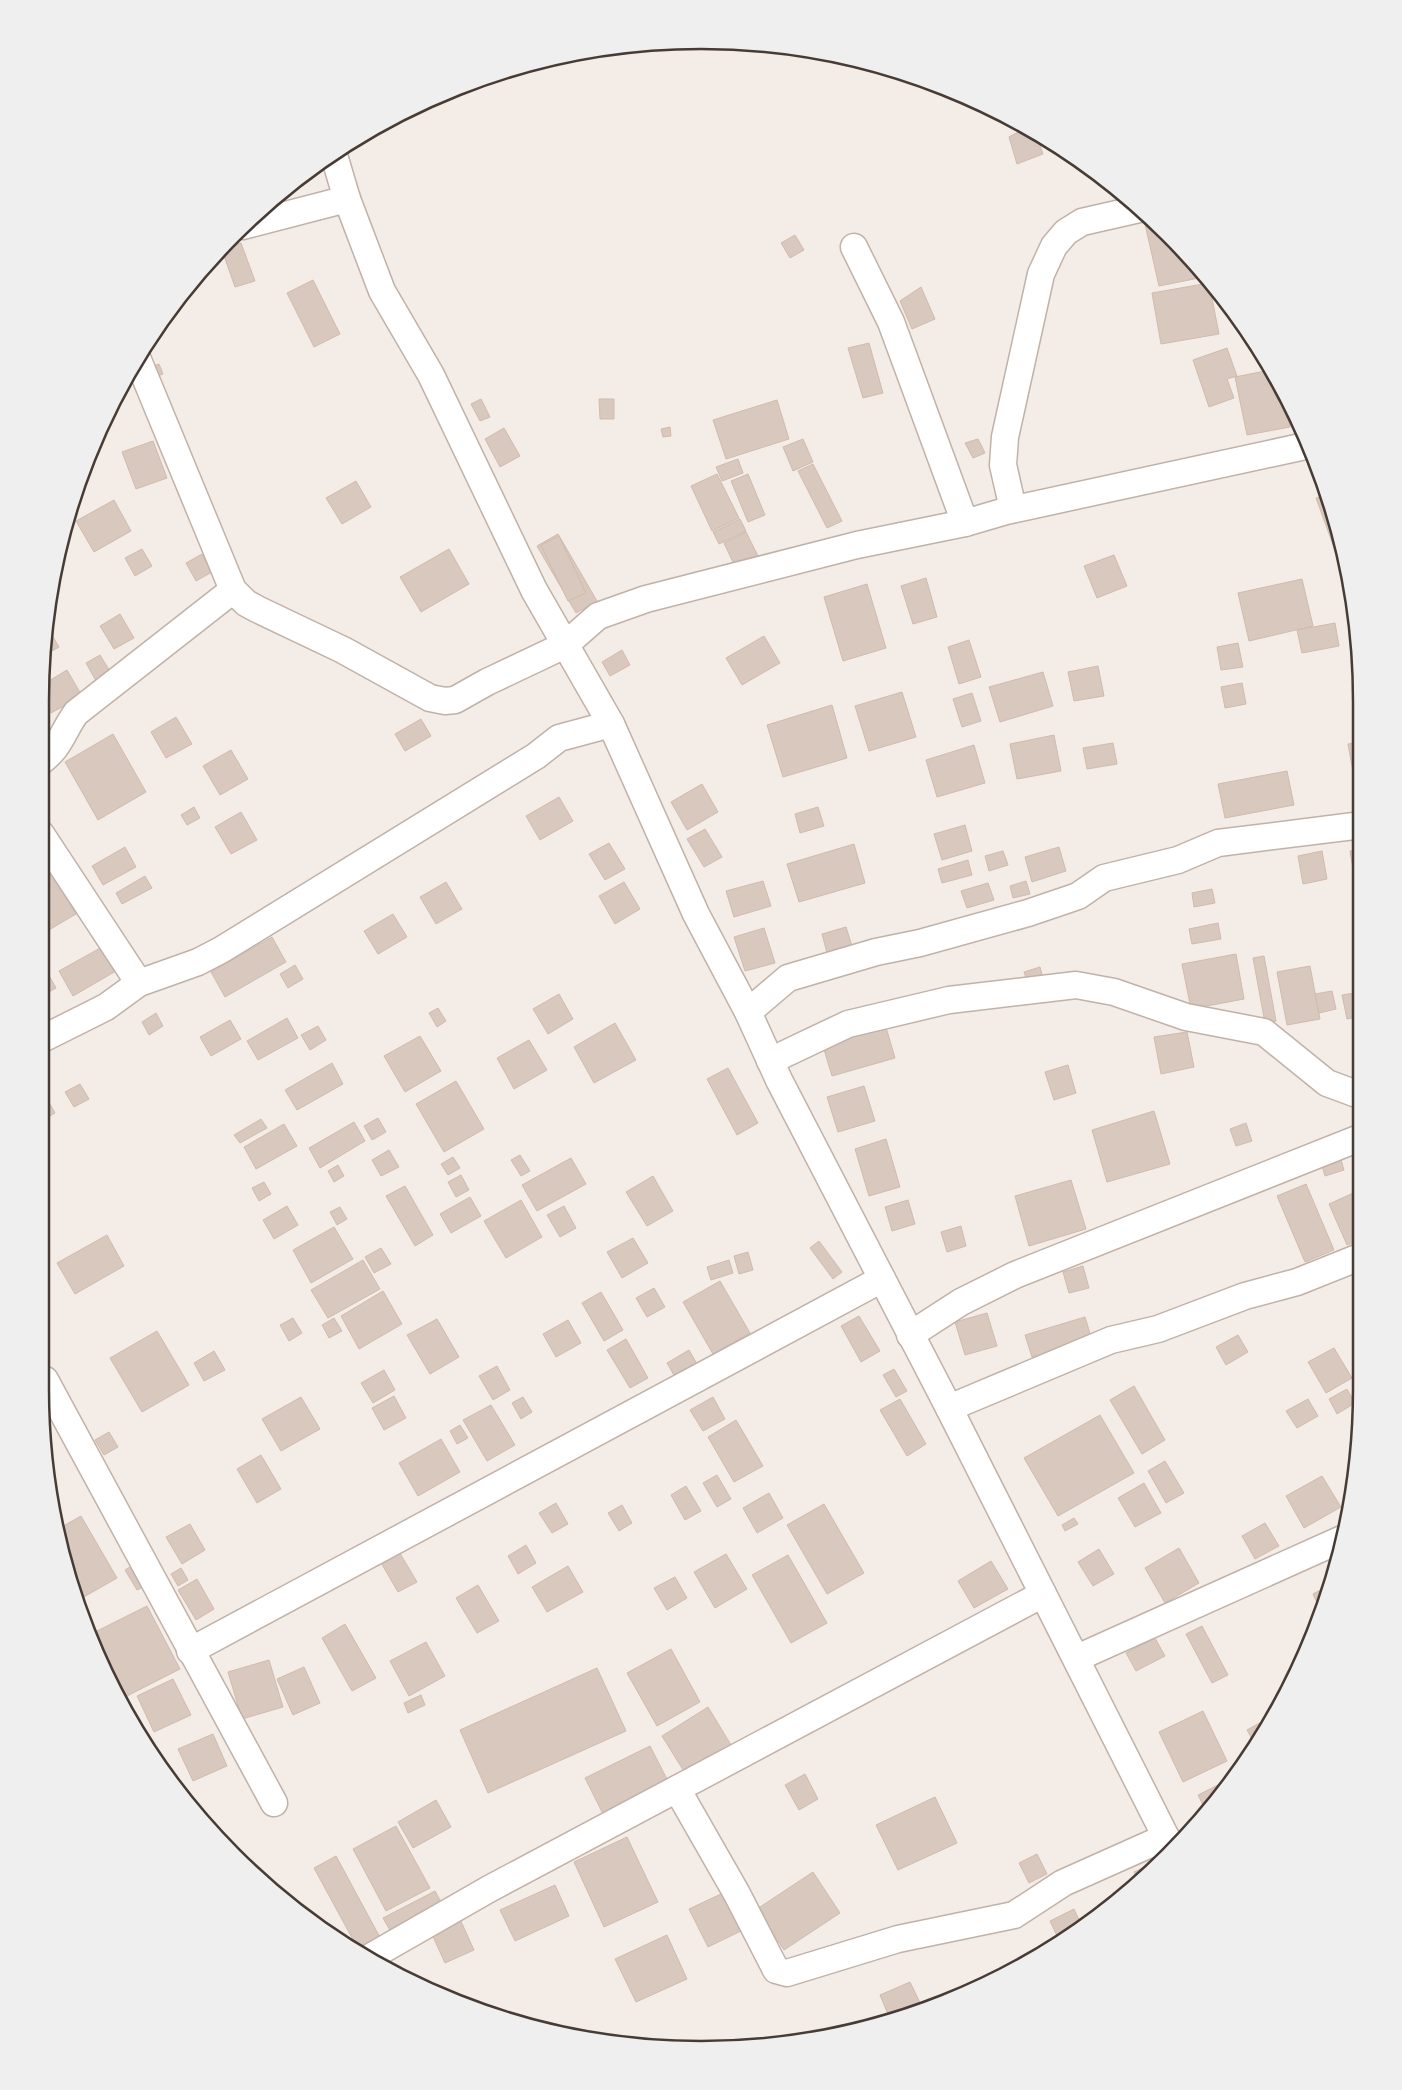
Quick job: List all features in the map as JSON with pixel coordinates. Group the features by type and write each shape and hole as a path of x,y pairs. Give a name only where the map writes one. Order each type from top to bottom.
{"street":[{"path":"336,161 347,199 382,291 431,375 534,590 611,724 696,914 748,1012 770,1061 949,1408 1042,1594 1077,1658 1169,1842"},
{"path":"260,222 347,199"},
{"path":"1013,509 1003,465 1004,437 1041,274 1054,246 1066,232 1082,222 1131,211"},
{"path":"854,247 891,322 965,523"},
{"path":"141,367 233,590 246,603 257,609 343,650 430,698 445,701 456,700 487,682 565,645 598,616 646,599 857,545 965,523 1013,509 1302,448"},
{"path":"49,754 59,745 67,725 76,713 187,629 233,590"},
{"path":"49,1036 106,1007 139,983 198,962 221,950 536,756 560,738 611,724"},
{"path":"748,1012 788,978 876,952 920,944 1028,913 1078,896 1104,878 1178,860 1218,843 1353,826"},
{"path":"49,846 139,983"},
{"path":"770,1061 848,1024 949,1000 1076,985 1114,992 1186,1017 1264,1032 1327,1083 1353,1093"},
{"path":"910,1335 961,1302 1015,1276 1353,1141"},
{"path":"949,1408 1111,1340 1158,1329 1245,1296 1297,1282 1353,1260"},
{"path":"190,1651 882,1279"},
{"path":"49,1396 53,1411 274,1803"},
{"path":"1077,1658 1334,1543"},
{"path":"375,1954 489,1889 1042,1594"},
{"path":"677,1789 737,1894 776,1970 780,1973 787,1973 898,1939 1014,1915 1064,1884 1166,1845"}],"building":[{"path":"1019,132 1039,144 1043,154 1017,164 1009,137"},
{"path":"1145,224 1197,278 1159,286"},
{"path":"795,235 804,250 790,258 781,243"},
{"path":"241,243 255,281 235,287 224,257 235,245"},
{"path":"313,280 340,334 314,347 287,293"},
{"path":"1202,284 1212,296 1219,334 1161,344 1152,293"},
{"path":"921,287 935,319 912,329 900,301"},
{"path":"869,343 883,393 863,398 848,348"},
{"path":"1227,348 1237,376 1227,379 1234,398 1209,407 1193,360"},
{"path":"159,364 163,374 152,378 148,368"},
{"path":"1264,371 1288,417 1290,427 1247,435 1235,377"},
{"path":"481,399 490,417 480,421 471,404"},
{"path":"599,399 614,399 614,419 600,419"},
{"path":"777,400 789,439 726,459 713,420"},
{"path":"670,427 671,436 663,437 661,429"},
{"path":"504,428 520,456 500,467 485,439"},
{"path":"803,439 813,462 793,471 783,447"},
{"path":"978,439 985,453 973,458 965,443"},
{"path":"153,441 167,478 136,489 122,452"},
{"path":"738,459 743,473 722,481 716,467"},
{"path":"813,464 842,521 827,528 798,471"},
{"path":"717,474 739,518 712,531 691,486"},
{"path":"748,474 765,515 748,522 731,481"},
{"path":"356,481 371,507 342,524 326,498"},
{"path":"1321,497 1336,553 1316,498"},
{"path":"114,500 131,531 94,552 76,521"},
{"path":"740,519 746,531 719,544 713,532"},
{"path":"746,532 761,562 738,573 724,543"},
{"path":"558,534 597,601 576,613 537,546"},
{"path":"559,536 586,593 568,601 541,545"},
{"path":"142,549 152,566 135,576 125,558"},
{"path":"449,549 469,584 421,612 400,577"},
{"path":"202,554 212,572 196,581 186,563"},
{"path":"1114,555 1127,586 1097,598 1084,566"},
{"path":"926,578 937,617 913,624 901,586"},
{"path":"1302,579 1313,626 1249,641 1238,593"},
{"path":"867,584 886,648 843,661 824,597"},
{"path":"120,614 134,638 114,649 100,626"},
{"path":"1335,623 1339,646 1302,653 1297,630"},
{"path":"52,636 59,647 51,652"},
{"path":"764,636 780,663 742,685 726,658"},
{"path":"969,640 981,677 959,684 948,647"},
{"path":"1238,643 1243,667 1221,670 1217,647"},
{"path":"622,650 630,665 610,676 602,662"},
{"path":"100,655 111,673 96,681 86,663"},
{"path":"1098,666 1104,696 1074,701 1068,672"},
{"path":"67,670 82,696 51,713 49,709 49,681"},
{"path":"1043,672 1053,706 1000,722 989,687"},
{"path":"1242,683 1246,704 1225,708 1221,687"},
{"path":"902,692 916,737 869,751 855,706"},
{"path":"972,693 981,721 962,727 953,699"},
{"path":"832,705 847,758 783,777 767,725"},
{"path":"176,717 192,744 166,758 151,732"},
{"path":"421,719 431,736 405,751 395,734"},
{"path":"113,734 146,792 98,820 65,762"},
{"path":"1054,735 1061,771 1017,779 1010,744"},
{"path":"1113,743 1117,764 1087,769 1083,748"},
{"path":"1353,743 1353,772 1348,744"},
{"path":"974,745 985,783 937,797 926,760"},
{"path":"231,750 248,779 220,795 203,766"},
{"path":"1287,771 1294,805 1225,818 1218,784"},
{"path":"702,784 718,812 687,830 671,802"},
{"path":"559,797 573,821 540,840 526,816"},
{"path":"194,807 200,818 187,825 181,815"},
{"path":"818,807 824,826 800,833 795,814"},
{"path":"241,812 257,840 231,854 215,827"},
{"path":"965,825 972,851 942,860 934,834"},
{"path":"705,829 722,857 704,867 687,839"},
{"path":"609,843 625,869 605,880 589,854"},
{"path":"854,844 865,883 799,902 787,864"},
{"path":"125,847 136,867 103,885 92,866"},
{"path":"1059,847 1066,871 1032,882 1025,857"},
{"path":"1353,850 1353,869 1350,851"},
{"path":"1003,851 1008,865 989,871 985,856"},
{"path":"1322,851 1327,879 1303,884 1298,856"},
{"path":"968,860 972,875 942,883 938,869"},
{"path":"52,873 76,914 49,930 49,875"},
{"path":"145,876 152,888 122,904 116,893"},
{"path":"763,881 771,906 734,917 726,891"},
{"path":"1026,881 1030,894 1013,898 1010,886"},
{"path":"446,882 462,909 436,924 420,897"},
{"path":"624,882 640,909 615,924 599,896"},
{"path":"988,883 994,900 967,908 961,891"},
{"path":"1212,889 1215,903 1194,907 1192,893"},
{"path":"393,914 407,937 378,954 364,931"},
{"path":"1218,923 1221,939 1192,944 1189,929"},
{"path":"846,927 852,946 827,953 822,934"},
{"path":"764,928 775,963 745,971 734,937"},
{"path":"272,937 286,962 225,997 211,972"},
{"path":"102,947 116,971 73,996 59,971"},
{"path":"1236,954 1244,999 1191,1009 1182,964"},
{"path":"1264,956 1276,1021 1265,1023 1253,958"},
{"path":"295,965 303,979 288,988 280,974"},
{"path":"1310,966 1320,1019 1287,1025 1277,972"},
{"path":"1040,967 1044,982 1029,986 1024,972"},
{"path":"49,976 56,988 49,992"},
{"path":"1332,991 1336,1009 1319,1013 1315,994"},
{"path":"1353,993 1353,1018 1347,1019 1342,995"},
{"path":"559,994 573,1019 548,1034 533,1009"},
{"path":"438,1008 446,1021 437,1027 429,1013"},
{"path":"156,1013 163,1026 149,1035 142,1022"},
{"path":"287,1018 298,1038 258,1060 247,1041"},
{"path":"230,1020 241,1039 211,1056 200,1037"},
{"path":"615,1023 636,1060 594,1083 574,1047"},
{"path":"885,1024 895,1058 832,1076 822,1043"},
{"path":"318,1026 326,1040 310,1050 301,1035"},
{"path":"1187,1032 1194,1067 1161,1074 1154,1037"},
{"path":"420,1036 441,1071 405,1092 384,1056"},
{"path":"529,1040 547,1070 514,1089 497,1058"},
{"path":"332,1063 343,1084 297,1110 285,1090"},
{"path":"1068,1065 1076,1093 1054,1100 1045,1072"},
{"path":"728,1068 758,1123 737,1135 707,1079"},
{"path":"456,1081 484,1129 444,1152 416,1104"},
{"path":"80,1084 89,1099 74,1107 65,1092"},
{"path":"864,1086 875,1121 838,1132 827,1097"},
{"path":"49,1102 55,1113 49,1116"},
{"path":"1154,1111 1170,1164 1107,1182 1092,1130"},
{"path":"378,1118 386,1132 372,1140 364,1126"},
{"path":"261,1119 267,1128 240,1143 234,1135"},
{"path":"354,1122 365,1141 320,1168 309,1148"},
{"path":"1246,1123 1252,1141 1236,1146 1230,1129"},
{"path":"284,1124 297,1146 256,1169 244,1147"},
{"path":"886,1139 900,1187 869,1196 855,1149"},
{"path":"389,1150 399,1167 381,1176 372,1160"},
{"path":"1339,1153 1344,1170 1325,1176 1320,1159"},
{"path":"520,1155 530,1171 521,1176 511,1160"},
{"path":"453,1157 460,1168 448,1175 441,1164"},
{"path":"571,1158 586,1184 537,1211 522,1185"},
{"path":"338,1165 344,1176 334,1182 328,1171"},
{"path":"461,1175 469,1190 456,1197 448,1182"},
{"path":"653,1176 673,1211 647,1226 626,1192"},
{"path":"1071,1180 1086,1229 1029,1246 1015,1196"},
{"path":"264,1182 271,1194 259,1201 252,1188"},
{"path":"1306,1184 1334,1250 1305,1262 1277,1196"},
{"path":"405,1186 433,1235 415,1246 386,1196"},
{"path":"1353,1193 1353,1243 1347,1245 1329,1204"},
{"path":"470,1197 481,1216 451,1233 440,1214"},
{"path":"521,1200 542,1237 506,1258 484,1221"},
{"path":"908,1200 915,1224 892,1231 885,1207"},
{"path":"287,1206 298,1225 274,1239 263,1220"},
{"path":"564,1206 576,1228 560,1237 547,1215"},
{"path":"340,1207 347,1219 337,1225 330,1212"},
{"path":"961,1226 966,1246 947,1252 941,1232"},
{"path":"334,1227 353,1259 311,1283 293,1250"},
{"path":"107,1235 124,1266 75,1294 57,1263"},
{"path":"633,1238 648,1263 622,1278 607,1252"},
{"path":"819,1241 842,1272 833,1279 810,1248"},
{"path":"381,1248 391,1264 374,1273 365,1257"},
{"path":"748,1252 753,1270 739,1274 734,1256"},
{"path":"363,1260 380,1289 328,1318 311,1290"},
{"path":"729,1260 733,1273 711,1280 707,1267"},
{"path":"1083,1266 1089,1288 1069,1293 1063,1272"},
{"path":"720,1281 750,1333 713,1354 683,1302"},
{"path":"654,1288 665,1307 647,1317 636,1298"},
{"path":"383,1291 402,1324 359,1349 341,1316"},
{"path":"601,1292 623,1330 604,1341 582,1303"},
{"path":"987,1313 997,1346 965,1355 955,1322"},
{"path":"859,1316 880,1351 861,1362 841,1326"},
{"path":"1085,1317 1092,1340 1032,1357 1025,1335"},
{"path":"293,1318 302,1333 289,1341 280,1325"},
{"path":"334,1318 342,1331 329,1338 322,1325"},
{"path":"437,1319 459,1357 430,1374 407,1335"},
{"path":"568,1320 581,1343 556,1357 543,1334"},
{"path":"157,1331 189,1385 142,1412 110,1358"},
{"path":"1238,1335 1248,1352 1226,1365 1216,1347"},
{"path":"626,1339 648,1378 630,1388 607,1350"},
{"path":"1334,1348 1352,1378 1326,1393 1308,1362"},
{"path":"689,1350 701,1371 679,1384 667,1363"},
{"path":"214,1351 225,1370 204,1381 194,1363"},
{"path":"497,1366 510,1390 493,1400 479,1376"},
{"path":"894,1369 907,1391 896,1397 883,1375"},
{"path":"384,1370 395,1390 373,1403 361,1383"},
{"path":"1134,1386 1165,1440 1142,1454 1110,1400"},
{"path":"1347,1389 1353,1399 1353,1404 1337,1414 1329,1399"},
{"path":"394,1396 406,1418 384,1430 372,1408"},
{"path":"301,1397 320,1429 281,1451 262,1419"},
{"path":"523,1397 532,1412 521,1419 512,1403"},
{"path":"713,1397 725,1419 703,1431 690,1410"},
{"path":"900,1399 926,1444 907,1456 880,1410"},
{"path":"1308,1399 1318,1416 1297,1428 1286,1411"},
{"path":"491,1405 515,1445 487,1461 463,1420"},
{"path":"1100,1415 1134,1473 1058,1516 1024,1458"},
{"path":"736,1420 763,1466 734,1482 708,1437"},
{"path":"460,1425 468,1438 457,1444 450,1431"},
{"path":"109,1432 118,1447 104,1455 95,1440"},
{"path":"441,1439 460,1472 418,1496 399,1463"},
{"path":"261,1455 281,1489 257,1503 237,1469"},
{"path":"1165,1461 1184,1493 1166,1503 1148,1471"},
{"path":"717,1475 731,1499 717,1507 703,1483"},
{"path":"1322,1476 1341,1507 1304,1528 1286,1496"},
{"path":"1144,1483 1161,1513 1135,1527 1118,1498"},
{"path":"686,1486 701,1511 685,1520 671,1495"},
{"path":"769,1493 783,1518 757,1533 743,1508"},
{"path":"556,1503 568,1524 552,1533 539,1513"},
{"path":"824,1504 864,1573 827,1594 787,1525"},
{"path":"622,1505 632,1523 619,1531 608,1513"},
{"path":"81,1516 117,1578 83,1598 63,1526"},
{"path":"1074,1518 1078,1524 1065,1531 1062,1525"},
{"path":"1265,1523 1279,1546 1255,1559 1242,1536"},
{"path":"190,1524 205,1550 182,1564 166,1537"},
{"path":"526,1545 536,1563 518,1574 508,1556"},
{"path":"1179,1548 1199,1583 1165,1603 1145,1568"},
{"path":"1099,1549 1114,1574 1093,1586 1078,1562"},
{"path":"398,1550 417,1582 398,1592 380,1561"},
{"path":"726,1554 747,1589 715,1608 694,1572"},
{"path":"788,1555 827,1623 791,1643 752,1575"},
{"path":"991,1561 1008,1589 974,1608 958,1581"},
{"path":"135,1564 147,1585 137,1590 125,1570"},
{"path":"568,1566 583,1592 547,1612 532,1587"},
{"path":"181,1568 188,1580 178,1586 171,1574"},
{"path":"675,1577 687,1598 667,1610 654,1588"},
{"path":"197,1579 214,1609 196,1620 178,1590"},
{"path":"478,1585 499,1621 477,1633 456,1598"},
{"path":"1322,1589 1317,1603 1313,1594"},
{"path":"147,1606 180,1669 126,1696 95,1632"},
{"path":"345,1624 376,1678 352,1691 322,1638"},
{"path":"1202,1626 1228,1675 1212,1683 1186,1634"},
{"path":"1155,1638 1165,1656 1136,1671 1126,1653"},
{"path":"426,1642 445,1676 409,1696 390,1661"},
{"path":"671,1649 700,1702 657,1726 627,1673"},
{"path":"269,1660 283,1707 242,1719 228,1672"},
{"path":"304,1667 320,1703 293,1715 277,1679"},
{"path":"597,1668 626,1731 488,1793 460,1730"},
{"path":"173,1679 191,1715 154,1732 137,1696"},
{"path":"421,1695 425,1705 408,1713 404,1703"},
{"path":"708,1707 731,1745 685,1773 662,1736"},
{"path":"1203,1711 1227,1761 1183,1782 1159,1732"},
{"path":"1262,1722 1251,1738 1247,1730"},
{"path":"213,1734 227,1766 193,1781 178,1749"},
{"path":"650,1746 670,1785 605,1818 585,1778"},
{"path":"805,1774 818,1799 799,1810 785,1785"},
{"path":"1219,1784 1203,1805 1198,1795"},
{"path":"935,1797 957,1843 898,1870 876,1825"},
{"path":"436,1800 451,1827 413,1848 398,1822"},
{"path":"396,1826 430,1888 386,1911 353,1849"},
{"path":"627,1837 658,1902 604,1927 574,1862"},
{"path":"1037,1854 1047,1874 1029,1883 1019,1863"},
{"path":"336,1856 383,1943 369,1950 353,1940 314,1868"},
{"path":"1143,1868 1135,1875 1134,1872"},
{"path":"813,1872 840,1913 784,1950 757,1909"},
{"path":"555,1885 569,1916 515,1941 500,1910"},
{"path":"435,1891 446,1911 395,1939 383,1918"},
{"path":"723,1893 741,1931 708,1947 689,1909"},
{"path":"1074,1909 1079,1920 1057,1935 1050,1921"},
{"path":"459,1917 474,1950 445,1963 430,1930"},
{"path":"667,1935 687,1979 636,2002 615,1959"},
{"path":"910,1982 920,2003 888,2014 880,1995"}]}
